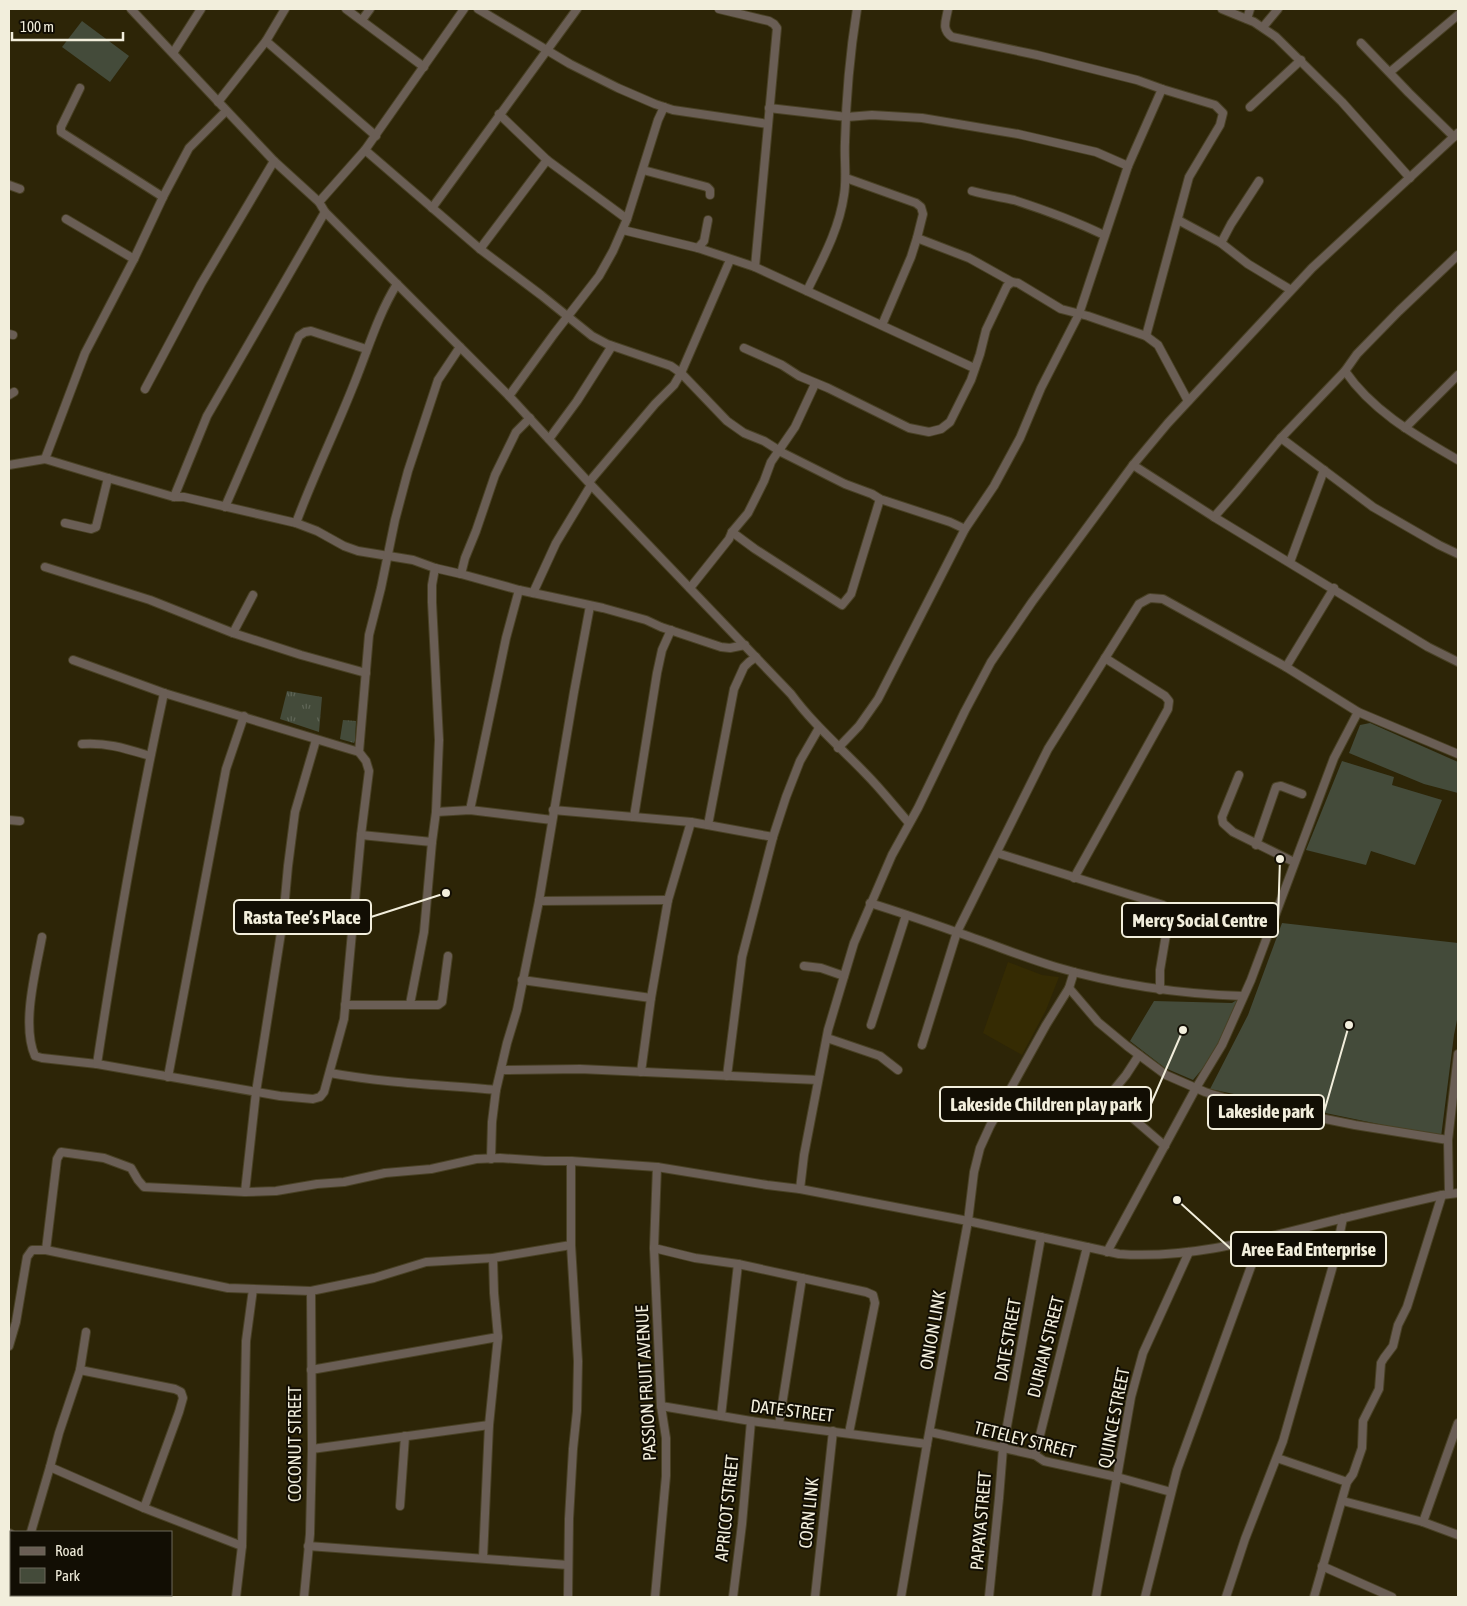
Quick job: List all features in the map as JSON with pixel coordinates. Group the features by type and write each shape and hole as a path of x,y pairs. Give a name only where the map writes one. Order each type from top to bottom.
{"street":[{"path":"131,9 274,161 318,202 325,212 509,396 590,484 791,694 803,711 865,773 909,823"},
{"path":"173,53 201,9"},
{"path":"218,102 266,41 285,9"},
{"path":"346,9 424,67"},
{"path":"362,20 370,9"},
{"path":"318,202 376,136 464,9"},
{"path":"478,9 570,64 618,88 664,107 768,124"},
{"path":"432,208 577,9"},
{"path":"719,9 774,24 776,28 755,267"},
{"path":"807,291 837,226 844,195 846,178 845,140 851,50 857,9"},
{"path":"948,9 945,26 946,33 952,37 1046,57 1137,80 1214,105 1224,113 1220,125 1189,177 1146,336"},
{"path":"1222,9 1263,26 1301,60 1342,102 1410,178"},
{"path":"1248,19 1250,9"},
{"path":"1263,26 1278,9"},
{"path":"1390,72 1458,15"},
{"path":"266,41 376,136"},
{"path":"800,1189 804,1155 826,1038 854,943 892,855 918,808 991,662 1032,602 1133,465 1188,401 1312,268 1456,135 1361,43"},
{"path":"1250,107 1301,60"},
{"path":"80,88 61,127 61,132 163,197"},
{"path":"838,748 859,726 878,699 965,529 994,486 1020,438 1041,388 1079,314 1128,166 1162,89"},
{"path":"509,396 567,316 599,276 613,251 627,219 658,120 664,107"},
{"path":"769,108 847,117 872,115 922,118 1018,134 1096,152 1128,166"},
{"path":"45,459 85,353 163,197 190,148 226,111"},
{"path":"499,114 547,160 627,219"},
{"path":"365,150 480,249 592,336 612,346 671,366 681,373 728,421 744,433 764,441 845,484 880,499 965,529"},
{"path":"480,249 547,160"},
{"path":"145,389 201,284 274,161"},
{"path":"643,170 708,187 710,195"},
{"path":"846,178 916,203 921,207 923,214 911,257 882,325"},
{"path":"1221,243 1259,181"},
{"path":"9,185 20,189"},
{"path":"972,192 1012,200 1077,221 1104,235"},
{"path":"174,497 207,416 325,212"},
{"path":"66,219 134,258"},
{"path":"698,248 704,241 708,220"},
{"path":"1178,220 1221,243 1248,264 1291,290"},
{"path":"623,230 698,248 755,267 974,368"},
{"path":"917,238 969,258 1012,282 1018,283 1060,309 1146,336 1158,345 1188,401"},
{"path":"1214,517 1281,438 1345,371 1357,354 1458,255"},
{"path":"533,593 556,543 590,484 655,404 674,385 730,260"},
{"path":"744,348 909,428 929,432 942,429 950,422 971,380 986,330 1007,286 1012,282"},
{"path":"296,523 387,300 397,284"},
{"path":"224,507 299,336 305,332 312,331 366,350"},
{"path":"549,439 577,401 612,346"},
{"path":"359,752 369,635 395,520 408,471 438,380 460,347"},
{"path":"1345,371 1369,399 1405,428 1458,460"},
{"path":"1405,428 1458,375"},
{"path":"690,588 748,513 764,482 771,462 795,427 815,384"},
{"path":"461,574 495,475 516,432 530,418"},
{"path":"1281,438 1373,507 1458,554"},
{"path":"9,465 45,459 174,497 184,497 296,523 358,551 413,560 435,568 519,590 646,620 726,648 745,645"},
{"path":"1133,465 1214,517 1334,588 1428,647 1458,662"},
{"path":"1290,562 1324,470"},
{"path":"65,523 92,529 96,527 108,478"},
{"path":"732,532 842,605 850,594 880,499"},
{"path":"45,567 150,600 233,633 300,655 366,673"},
{"path":"410,1004 424,932 436,812 439,740 432,602 435,568"},
{"path":"1286,667 1334,588"},
{"path":"470,810 506,638 519,590"},
{"path":"233,633 253,595"},
{"path":"922,1045 957,932 1048,749 1139,604 1150,598 1163,600 1286,667 1358,712 1458,754"},
{"path":"491,1158 492,1122 496,1090 517,1010 539,901 553,810 590,606"},
{"path":"634,817 657,672 662,650 671,630"},
{"path":"708,825 734,689 744,667 756,657"},
{"path":"1074,878 1168,710 1169,701 1165,696 1105,658"},
{"path":"42,937 29,1015 29,1037 35,1056 97,1064 280,1096 313,1099 320,1097 324,1092 344,1019 361,835 369,771 366,761 359,752 164,693 73,660"},
{"path":"97,1064 124,897 150,756 164,693"},
{"path":"1107,1252 1196,1088 1222,1045 1257,963 1334,758 1358,712"},
{"path":"168,1077 226,769 244,716"},
{"path":"727,1076 742,957 773,837 800,761 819,728"},
{"path":"245,1192 256,1092 283,920 295,812 316,740"},
{"path":"82,744 98,743 112,745 150,756"},
{"path":"1239,774 1222,817 1223,823 1233,832 1256,845 1294,862"},
{"path":"1256,845 1276,787 1281,786 1302,794"},
{"path":"436,812 470,810 552,820"},
{"path":"553,810 691,822 773,837"},
{"path":"9,820 20,820"},
{"path":"641,1072 651,998 668,900 691,822"},
{"path":"361,835 432,842"},
{"path":"997,853 1163,905 1170,911 1160,970 1160,990"},
{"path":"539,901 668,900"},
{"path":"870,903 1074,972 1160,990 1206,995 1243,996"},
{"path":"871,1025 906,915"},
{"path":"345,1005 438,1005 442,1002 448,956"},
{"path":"804,966 821,968 844,976"},
{"name":"ONION LINK","path":"901,1597 924,1444 930,1432 968,1222 974,1172 980,1148 990,1126 1046,1025 1069,988 1074,972"},
{"path":"522,980 651,998"},
{"path":"1069,988 1098,1022 1166,1075 1196,1088 1231,1100 1355,1125 1448,1140"},
{"path":"826,1038 880,1056 898,1070"},
{"path":"1139,1054 1126,1075 1108,1097 1165,1146"},
{"path":"1314,1597 1347,1482 1353,1474 1362,1448 1363,1421 1379,1389 1381,1363 1394,1346 1398,1325 1407,1307 1445,1194 1448,1140 1458,1054"},
{"path":"501,1070 580,1069 818,1080"},
{"path":"330,1073 356,1078 496,1090"},
{"path":"46,1250 56,1159 61,1152 104,1158 131,1168 144,1188 245,1192 276,1191 317,1184 344,1182 385,1173 431,1169 476,1159 491,1158 658,1167 800,1189 1107,1252 1143,1256 1189,1252 1261,1239 1445,1194 1458,1193"},
{"path":"568,1597 569,1518 577,1411 578,1361 571,1245 571,1161"},
{"name":"PASSION FRUIT AVENUE","path":"655,1597 666,1476 666,1438 661,1406 654,1248 658,1167"},
{"path":"1226,1597 1244,1540 1277,1458 1334,1262 1343,1218"},
{"name":"DATE STREET","path":"1003,1448 1041,1237"},
{"path":"1145,1597 1183,1452 1261,1239"},
{"path":"9,1346 16,1322 27,1257 32,1250 46,1250 228,1288 311,1291 374,1278 426,1262 493,1258 571,1245"},
{"name":"DURIAN STREET","path":"1035,1455 1087,1247"},
{"path":"654,1248 695,1258 738,1264 873,1295 875,1303 849,1433"},
{"name":"QUINCE STREET","path":"1096,1597 1131,1397 1143,1353 1189,1252"},
{"path":"483,1558 489,1425 498,1337 493,1258"},
{"path":"721,1416 738,1264"},
{"path":"779,1424 802,1278"},
{"path":"236,1597 242,1546 246,1341 253,1289"},
{"name":"COCONUT STREET","path":"304,1597 312,1449 311,1291"},
{"path":"31,1531 59,1433 80,1370 86,1332"},
{"path":"311,1370 498,1337"},
{"path":"80,1370 175,1389 181,1392 183,1398 179,1412 144,1508"},
{"name":"DATE STREET","path":"661,1406 751,1421 924,1444"},
{"name":"APRICOT STREET","path":"733,1597 742,1524 751,1421"},
{"path":"1423,1522 1458,1424"},
{"path":"312,1449 489,1425"},
{"name":"CORN LINK","path":"815,1597 832,1431"},
{"name":"TETELEY STREET","path":"930,1432 1035,1455 1044,1461 1118,1477 1171,1492"},
{"path":"400,1506 405,1436"},
{"name":"PAPAYA STREET","path":"989,1597 1000,1498 1003,1448"},
{"path":"1277,1458 1347,1482"},
{"path":"50,1468 144,1508 242,1546"},
{"path":"1343,1501 1423,1522 1458,1535"},
{"path":"308,1546 568,1565"},
{"path":"1322,1566 1392,1597"}],"shaded area":[{"path":"1008,962 1042,975 1059,977 1046,1010 1022,1055 983,1033"}],"green space":[{"path":"82,21 129,56 110,82 62,47"},
{"path":"287,691 322,697 319,732 280,719"},
{"path":"343,720 356,721 354,743 340,739"},
{"path":"1370,723 1458,762 1458,793 1424,784 1349,753 1360,725"},
{"path":"1342,761 1394,777 1392,785 1442,800 1415,865 1371,851 1366,865 1306,850"},
{"path":"1282,923 1458,943 1458,1015 1441,1137 1210,1089 1248,1015"},
{"path":"1243,996 1222,1045 1193,1080 1165,1068 1130,1041 1154,1001 1232,1003"}],"place":[{"name":"Mercy Social Centre","path":"1280,859"},
{"name":"Rasta Tee’s Place","path":"446,893"},
{"name":"Lakeside park","path":"1349,1025"},
{"name":"Lakeside Children play park","path":"1183,1030"},
{"name":"Aree Ead Enterprise","path":"1177,1200"}]}
